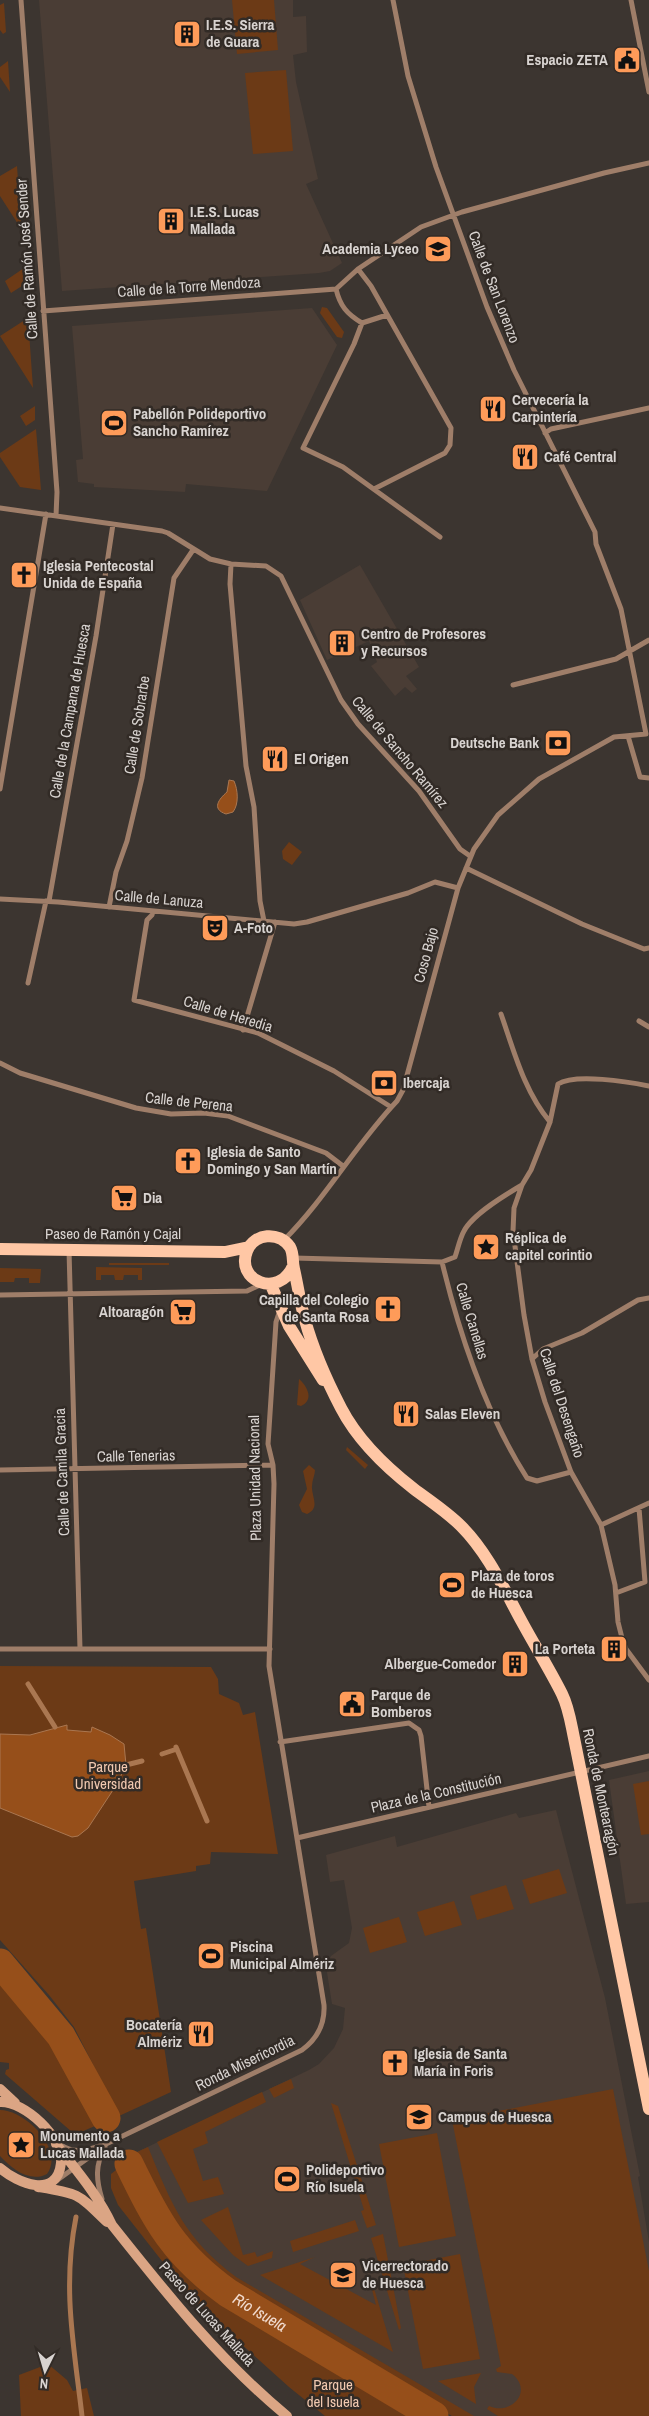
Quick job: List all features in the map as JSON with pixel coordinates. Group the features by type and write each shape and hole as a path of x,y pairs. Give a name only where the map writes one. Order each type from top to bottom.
{"main road":[{"path":"269,1236 284,1241 292,1252 305,1322 340,1405 299,1344 281,1307 266,1284 248,1273 245,1261 249,1247 261,1237 269,1236"},
{"name":"Paseo de Ramón y Cajal","path":"0,1249 225,1252 249,1247"},
{"name":"Paseo de Ramón y Cajal","path":"225,1252 245,1261"},
{"path":"266,1284 285,1279 293,1262"},
{"name":"Ronda de Montearagón","path":"340,1405 354,1428 394,1472 446,1512 478,1545 563,1695 581,1773 649,2109"},
{"path":"0,2089 20,2107"},
{"path":"1,2101 20,2107"},
{"name":"Paseo de Lucas Mallada","path":"20,2107 34,2117 54,2141 106,2211 112,2225"},
{"path":"40,2186 53,2180 59,2172 61,2162 54,2141"},
{"name":"Paseo de Lucas Mallada","path":"0,2168 18,2180 74,2194 89,2203 112,2225 181,2312 250,2384 287,2416"}],"street":[{"name":"Calle de Ramón José Sender","path":"21,0 57,492 56,516"},
{"name":"Calle de San Lorenzo","path":"393,0 408,76 436,167 494,325 514,370 595,532 596,544 621,609 631,651 646,734"},
{"path":"631,0 649,92"},
{"path":"387,315 362,323 349,315 340,303 336,289 358,269 421,227 453,215 559,185 649,164"},
{"path":"358,269 387,315 451,428 450,445 445,452 374,489"},
{"name":"Calle de la Torre Mendoza","path":"43,311 336,289"},
{"path":"362,323 354,344 303,448 343,467 440,537"},
{"path":"545,433 551,429 649,408"},
{"path":"0,508 162,531 210,559 231,564 230,584 246,766 254,807 260,901 264,921"},
{"path":"0,789 46,514"},
{"name":"Calle de la Campana de Huesca","path":"28,983 48,901 96,636 113,524"},
{"name":"Calle de Sobrarbe","path":"109,907 116,872 127,841 142,778 174,578 193,550"},
{"name":"Calle de Sancho Ramírez","path":"231,564 266,566 281,576 341,700 358,724 419,791 460,848 470,856"},
{"path":"513,685 616,659 649,640"},
{"name":"Coso Bajo","path":"284,1241 303,1220 403,1090 458,888 470,856 498,815 539,779 614,737 646,734"},
{"path":"628,736 640,777 649,778"},
{"path":"466,868 604,933 644,949 649,948"},
{"name":"Calle de Lanuza","path":"0,899 48,901 275,922 307,922 408,893 435,882 458,888"},
{"name":"Calle de Heredia","path":"153,911 147,920 134,1000 258,1033 334,1071 391,1107"},
{"path":"243,1030 275,922"},
{"path":"501,1014 524,1081 538,1108 550,1122"},
{"path":"639,1021 649,1027"},
{"name":"Calle de Perena","path":"0,1063 20,1073 136,1108 171,1114 204,1113 228,1116 326,1153 343,1166"},
{"name":"Calle del Desengaño","path":"649,1086 602,1080 564,1080 558,1084 550,1122 522,1185 514,1208 514,1231 524,1315 532,1358 545,1402 571,1472 601,1525 616,1593 618,1622 622,1638 626,1649 649,1680"},
{"path":"293,1262 442,1262 455,1257 464,1230 474,1219 505,1195 522,1185"},
{"name":"Calle de Camila Gracia","path":"69,1250 80,1649"},
{"name":"Calle Canellas","path":"442,1262 463,1341 510,1452 527,1478 538,1481 571,1472"},
{"path":"0,1295 248,1291 266,1284"},
{"path":"532,1358 543,1349 582,1333 638,1300 649,1298"},
{"name":"Plaza Unidad Nacional","path":"280,1742 269,1666 273,1465 268,1444 276,1322 281,1307"},
{"name":"Calle Tenerias","path":"0,1470 273,1465"},
{"path":"601,1525 649,1503"},
{"path":"616,1593 646,1582 639,1508"},
{"path":"0,1649 270,1650"},
{"path":"280,1742 409,1723 419,1730 421,1736 428,1807"},
{"name":"Ronda Misericordia","path":"54,2141 76,2151 87,2150 106,2144 302,2050 318,2034 323,2023 324,2005 280,1742"},
{"name":"Plaza de la Constitución","path":"297,1838 649,1756"},
{"path":"106,2144 98,2160 97,2175 106,2211"},
{"name":"Ronda Misericordia","path":"40,2186 54,2182 106,2144"},
{"path":"0,2176 18,2180"}],"shaded area":[{"path":"39,0 293,0 293,17 306,16 307,52 293,55 296,82 318,179 306,184 342,263 330,271 319,273 62,291"},
{"path":"312,308 337,345 267,491 186,484 185,492 94,487 94,484 78,482 76,460 83,459 72,326"},
{"path":"360,565 419,667 406,676 417,689 412,693 405,687 395,696 371,666 377,662 369,641 327,660 300,600"},
{"path":"229,780 234,781 237,801 233,812 226,814 221,812 218,804 227,792"},
{"path":"67,1725 67,1730 91,1732 92,1727 124,1744 126,1765 117,1784 88,1828 78,1836 72,1837 0,1808 0,1734 30,1735"},
{"path":"649,1771 649,1902 626,1904 609,1780"},
{"name":"Campus de Huesca","path":"556,1810 605,1998 640,2176 638,2177 649,2242 649,2416 452,2416 213,2271 194,2254 162,2210 137,2152 309,2070 319,2064 334,2048 343,2029 345,2008 332,2004 326,1966 331,1956 349,1943 352,1928 344,1880 330,1882 326,1855 395,1836 397,1847 516,1813 519,1818"}],"green space":[{"path":"232,0 274,0 278,50 237,54"},
{"path":"4,3 6,32 3,34 0,30 0,5"},
{"path":"8,61 10,92 0,77 0,67"},
{"path":"286,70 293,151 253,154 245,73"},
{"path":"17,166 21,224 18,224 0,196 0,176"},
{"path":"24,268 25,284 11,293 5,281"},
{"path":"322,307 327,308 344,332 342,338 337,337 320,313"},
{"path":"28,318 33,388 0,336"},
{"path":"35,406 35,420 26,426 20,416"},
{"path":"36,429 41,490 20,487 0,457 0,453"},
{"path":"289,842 302,852 292,865 283,859 282,851"},
{"path":"109,1263 169,1263 169,1265 109,1265"},
{"path":"96,1267 142,1268 142,1280 138,1280 138,1275 124,1275 123,1280 115,1280 114,1275 101,1275 101,1280 96,1280"},
{"path":"0,1268 41,1269 40,1283 29,1283 29,1278 15,1278 14,1282 0,1282"},
{"path":"299,1379 308,1393 307,1400 301,1406 297,1405"},
{"path":"347,1447 368,1465 365,1469 346,1450"},
{"path":"309,1465 315,1470 312,1486 314,1509 307,1514 302,1512 299,1505 307,1489 303,1471"},
{"name":"Parque Universidad","path":"0,1666 211,1667 218,1679 219,1694 239,1703 243,1715 255,1712 278,1854 211,1852 210,1864 196,1866 196,1871 134,1881 141,1929 146,1928 171,2092 119,2116 74,2027 49,1995 0,1940"},
{"path":"649,1781 649,1834 641,1835 633,1784"},
{"path":"559,1869 567,1893 530,1904 522,1880"},
{"path":"506,1885 514,1909 477,1920 470,1896"},
{"path":"454,1901 462,1925 425,1936 417,1912"},
{"path":"399,1917 407,1942 370,1953 363,1928"},
{"path":"0,1979 52,2042 95,2126 81,2132 72,2132 5,2074 6,2070 9,2069 9,2063 0,2062"},
{"path":"291,2079 294,2088 274,2098 269,2089"},
{"path":"613,2089 649,2271 649,2416 498,2416 487,2409 489,2406 505,2408 512,2405 517,2400 521,2388 512,2374 497,2372 496,2369 501,2366 452,2120"},
{"path":"262,2092 266,2102 205,2132 208,2143 193,2149 203,2181 218,2177 224,2194 188,2203 157,2142"},
{"path":"331,2103 338,2106 376,2225 367,2228 361,2211 364,2210"},
{"path":"0,2110 20,2116 40,2133 51,2153 51,2164 47,2174 34,2177 28,2176 10,2166 0,2156"},
{"path":"437,2133 456,2236 399,2247 379,2144"},
{"path":"148,2147 182,2219 192,2234 218,2263 236,2277 474,2416 452,2416 213,2271 187,2245 159,2201 137,2152"},
{"name":"Parque del Isuela","path":"121,2166 150,2226 172,2257 202,2287 222,2302 413,2416 325,2416 289,2387 199,2306 118,2205 111,2188 111,2174"},
{"path":"228,2207 243,2255 255,2252 257,2257 273,2251 272,2258 248,2266 233,2255 201,2220"},
{"path":"355,2220 359,2231 293,2252 290,2241"},
{"path":"383,2234 401,2328 399,2330 371,2238"},
{"path":"460,2254 480,2359 423,2369 403,2265"},
{"path":"315,2257 300,2264 376,2305 371,2286 373,2285 393,2352 260,2275"},
{"path":"48,2364 67,2380 73,2391 87,2388 94,2416 21,2416 19,2375"},
{"path":"481,2373 474,2387 476,2404 438,2381"}],"waterway":[{"path":"28,1684 55,1727"},
{"path":"176,1747 207,1821"},
{"path":"162,1754 177,1749"},
{"path":"126,1765 142,1761"},
{"name":"Río Isuela","path":"0,1963 61,2036 106,2118"},
{"name":"Río Isuela","path":"129,2164 158,2220 169,2236 209,2279 228,2293 434,2416"},
{"path":"76,2217 70,2268 70,2293 73,2341 82,2416"}],"place":[{"name":"I.E.S. Sierra de Guara","path":"187,34"},
{"name":"Espacio ZETA","path":"627,60"},
{"name":"I.E.S. Lucas Mallada","path":"171,221"},
{"name":"Academia Lyceo","path":"438,249"},
{"name":"Cervecería la Carpintería","path":"493,409"},
{"name":"Pabellón Polideportivo Sancho Ramírez","path":"114,423"},
{"name":"Café Central","path":"525,457"},
{"name":"Iglesia Pentecostal Unida de España","path":"24,575"},
{"name":"Centro de Profesores y Recursos","path":"342,643"},
{"name":"Deutsche Bank","path":"558,743"},
{"name":"El Origen","path":"275,759"},
{"name":"A-Foto","path":"215,928"},
{"name":"Ibercaja","path":"384,1083"},
{"name":"Iglesia de Santo Domingo y San Martín","path":"188,1161"},
{"name":"Dia","path":"124,1198"},
{"name":"Réplica de capitel corintio","path":"486,1247"},
{"name":"Capilla del Colegio de Santa Rosa","path":"388,1309"},
{"name":"Altoaragón","path":"183,1312"},
{"name":"Salas Eleven","path":"406,1414"},
{"name":"Plaza de toros de Huesca","path":"452,1585"},
{"name":"La Porteta","path":"614,1649"},
{"name":"Albergue-Comedor","path":"515,1664"},
{"name":"Parque de Bomberos","path":"352,1704"},
{"name":"Piscina Municipal Almériz","path":"211,1956"},
{"name":"Bocatería Almériz","path":"201,2034"},
{"name":"Iglesia de Santa María in Foris","path":"395,2063"},
{"name":"Campus de Huesca","path":"419,2117"},
{"name":"Monumento a Lucas Mallada","path":"21,2145"},
{"name":"Polideportivo Río Isuela","path":"287,2179"},
{"name":"Vicerrectorado de Huesca","path":"343,2275"}]}
